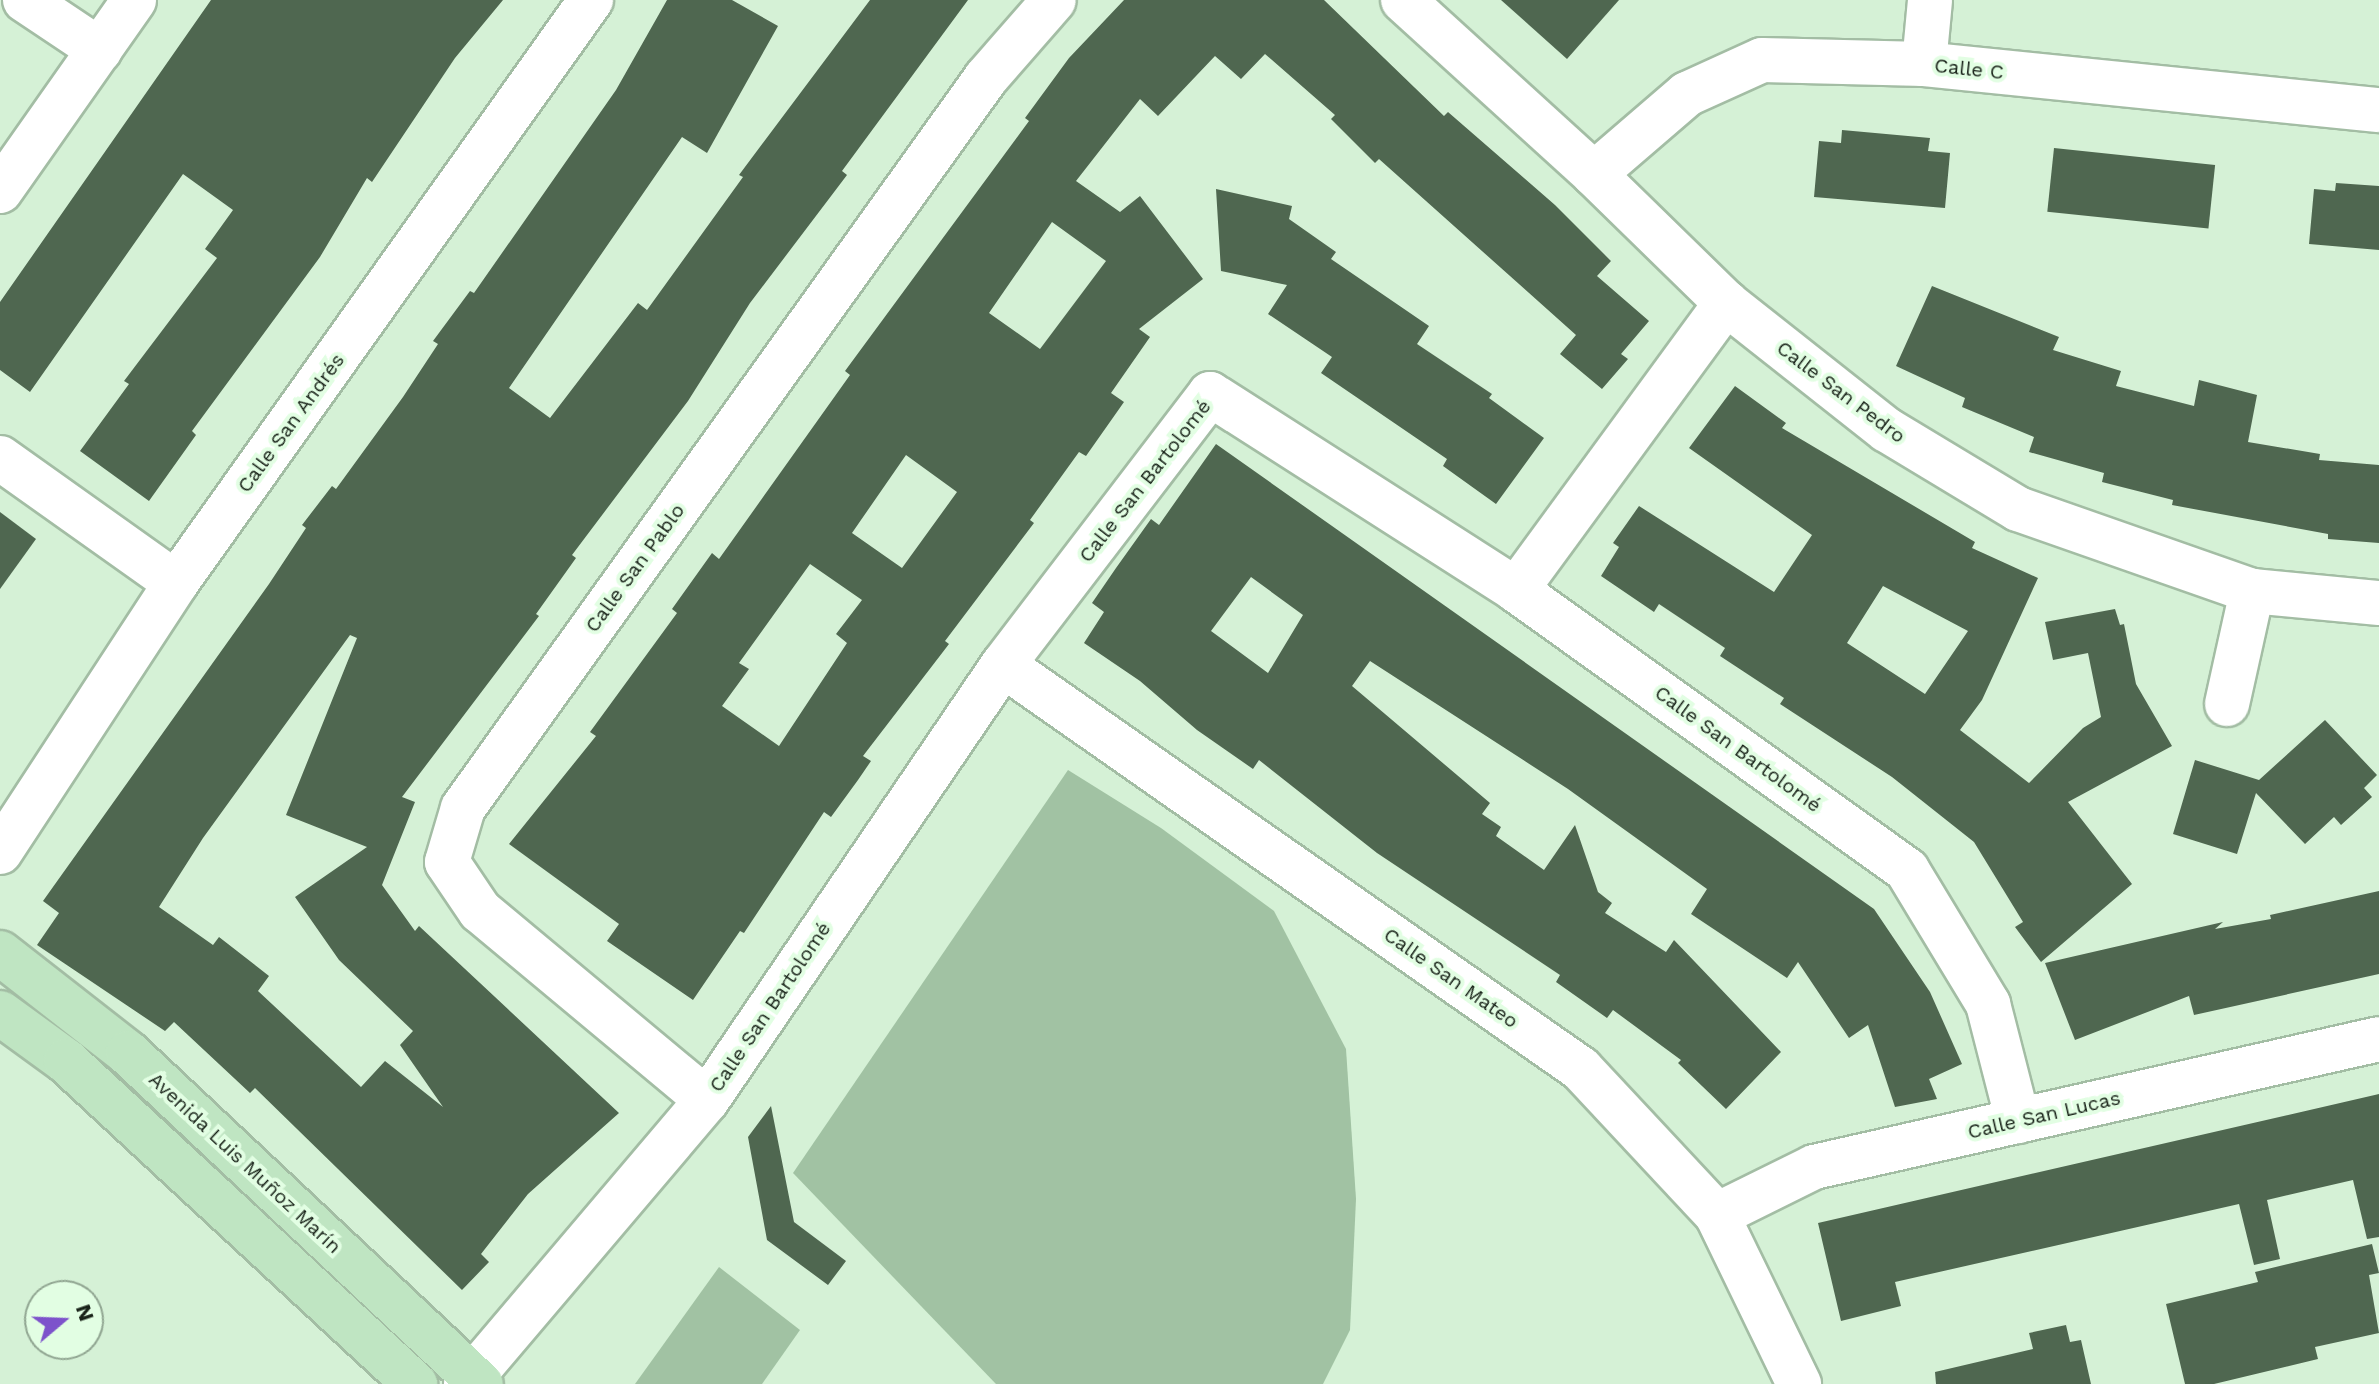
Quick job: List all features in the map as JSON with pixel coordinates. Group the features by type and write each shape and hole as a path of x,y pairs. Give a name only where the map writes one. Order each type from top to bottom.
{"main road":[{"name":"Avenida Luis Muñoz Marín","path":"0,953 128,1053 473,1381"},
{"path":"0,1013 66,1061 415,1384"}],"street":[{"path":"25,0 100,50"},
{"path":"0,191 134,0"},
{"name":"Calle San Andrés","path":"0,852 176,583 591,0"},
{"name":"Calle San Pablo","path":"707,1100 480,911 447,862 463,808 986,78 1054,0"},
{"name":"Calle San Pedro","path":"1403,0 1594,174 1726,303 1887,430 2018,509 2252,591 2379,603"},
{"path":"1924,64 1930,0"},
{"name":"Calle C","path":"1594,174 1687,94 1762,60 1924,64 2379,110"},
{"path":"1516,590 1726,303"},
{"name":"Calle San Bartolomé","path":"473,1381 707,1100 1003,665 1210,394 1516,590 1907,870 1988,1004 2018,1121"},
{"path":"0,458 176,583"},
{"path":"2227,704 2252,591"},
{"name":"Calle San Mateo","path":"1003,665 1581,1069 1717,1215 1799,1384"},
{"name":"Calle San Lucas","path":"1717,1215 1814,1167 2379,1039"}],"green space":[{"path":"1068,770 1161,828 1274,911 1346,1049 1356,1199 1350,1330 1323,1384 996,1384 793,1173"},
{"path":"719,1267 800,1330 762,1384 635,1384"}],"building":[{"path":"211,0 503,0 455,58 372,182 367,178 320,257 192,431 196,435 149,501 80,451 129,384 124,381 217,258 205,249 233,210 183,174 30,392 0,370 0,302"},
{"path":"667,0 732,0 778,26 707,153 682,137 509,388 550,418 638,303 647,310 743,177 739,175 870,0 968,0 842,171 847,175 750,303 688,401 572,555 576,558 536,614 539,616 402,797 415,802 382,885 415,931 419,926 619,1113 528,1194 481,1254 489,1262 462,1290 255,1088 250,1093 174,1022 165,1031 37,945 59,913 43,901 269,584 306,528 302,525 332,486 336,489 403,397 438,344 433,341 470,291 474,293 616,90","holes":["350,635 357,638 286,815 367,847 295,897 339,960 413,1031 400,1045 443,1107 385,1061 361,1087 258,991 269,976 219,937 213,945 159,907 203,838"]},
{"path":"1124,0 1324,0 1444,116 1448,112 1555,205 1611,261 1597,276 1649,321 1621,354 1628,359 1602,389 1560,354 1576,335 1379,159 1375,163 1331,119 1335,115 1265,54 1241,79 1215,56 1158,116 1140,99 1076,181 1120,212 1140,196 1203,279 1139,329 1150,337 1111,393 1124,402 1086,456 1079,452 1030,520 1034,523 945,641 949,644 863,756 871,761 858,780 831,817 824,812 744,933 740,931 693,1000 607,941 619,924 509,844 596,736 590,732 677,613 672,609 712,553 719,559 850,375 845,371 1029,121 1025,118 1069,58","holes":["1052,222 1106,261 1040,349 989,313","906,455 957,492 902,568 852,533","810,564 862,600 836,634 847,643 779,746 722,706 749,669 739,663"]},
{"path":"1501,0 1619,0 1567,59"},
{"path":"1842,130 1930,138 1928,151 1950,153 1945,208 1814,197 1819,141 1841,143"},
{"path":"2054,148 2215,165 2208,229 2047,212"},
{"path":"2336,183 2379,186 2379,250 2309,244 2314,189 2335,191"},
{"path":"1216,189 1292,206 1289,219 1336,252 1331,259 1429,326 1417,344 1492,394 1489,398 1544,438 1496,504 1443,466 1447,459 1321,373 1332,357 1268,314 1287,285 1221,271"},
{"path":"1932,286 2059,337 2053,350 2121,371 2116,386 2194,406 2199,380 2257,395 2248,442 2320,454 2319,460 2379,465 2379,543 2328,539 2328,534 2172,505 2173,500 2102,482 2104,473 2029,452 2034,437 1962,407 1965,398 1896,366"},
{"path":"1735,386 1786,423 1782,428 1975,542 1972,548 2038,578 1982,700 1960,730 2029,783 2083,728 2101,717 2088,653 2053,660 2045,622 2115,609 2120,625 2124,624 2136,684 2172,746 2068,802 2132,884 2041,962 2015,927 2023,922 1974,842 1892,777 1780,704 1784,698 1720,656 1725,648 1659,604 1654,612 1601,576 1619,547 1613,543 1639,506 1774,592 1812,535 1689,448","holes":["1883,586 1968,631 1925,694 1847,643"]},
{"path":"1216,444 1874,909 1930,992 1962,1064 1929,1079 1937,1099 1895,1107 1868,1025 1849,1038 1798,962 1787,978 1691,914 1707,889 1568,789 1370,661 1352,686 1490,803 1482,814 1501,827 1496,836 1544,870 1575,825 1598,892 1612,903 1605,913 1666,952 1674,940 1781,1052 1726,1109 1678,1063 1681,1060 1613,1010 1607,1018 1556,982 1560,975 1377,853 1259,760 1253,769 1197,730 1140,681 1084,643 1104,612 1092,603 1151,519 1159,525","holes":["1251,577 1303,615 1268,673 1211,631"]},
{"path":"0,512 36,539 0,589"},
{"path":"2325,720 2377,775 2364,788 2372,797 2341,825 2334,817 2305,844 2256,793 2237,854 2173,834 2195,760 2259,780"},
{"path":"2379,891 2379,974 2194,1015 2189,996 2075,1040 2045,963 2223,922 2215,929 2271,919 2270,915"},
{"path":"2379,1094 2379,1237 2367,1239 2353,1180 2267,1200 2280,1259 2254,1265 2239,1204 1895,1282 1901,1306 1841,1321 1818,1223"},
{"path":"771,1106 794,1222 846,1261 828,1285 767,1240 748,1137"},
{"path":"2372,1244 2379,1273 2369,1275 2379,1333 2315,1347 2318,1359 2214,1384 2185,1384 2166,1304 2258,1282 2255,1272"},
{"path":"2066,1325 2070,1342 2081,1340 2091,1384 1936,1384 1935,1372 2033,1349 2029,1333"}]}
